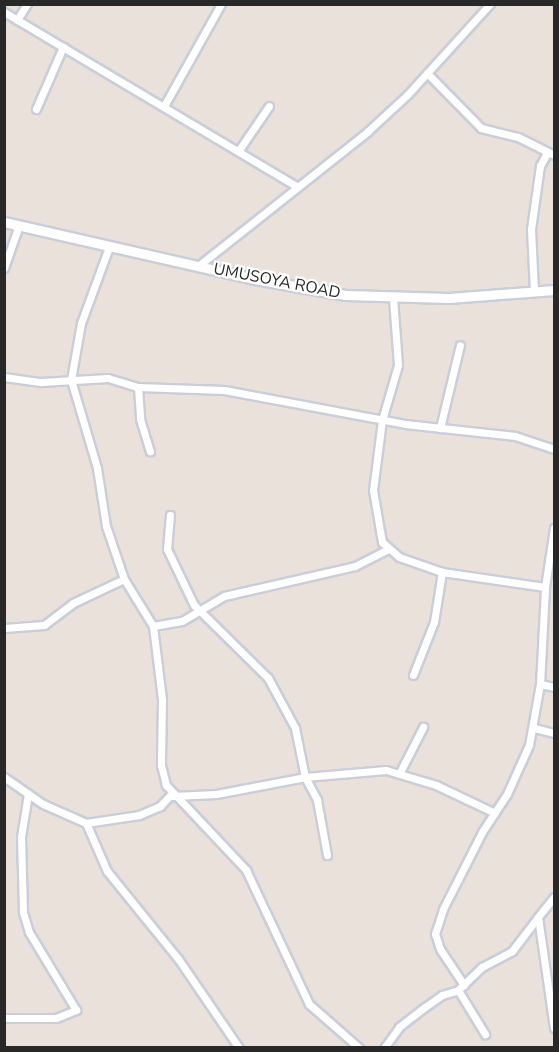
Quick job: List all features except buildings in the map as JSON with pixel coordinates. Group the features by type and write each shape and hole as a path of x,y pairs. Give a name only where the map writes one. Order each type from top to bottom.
{"main road":[{"name":"UMUSOYA ROAD","path":"4,222 301,288 393,298 554,290"}],"street":[{"path":"17,20 27,4"},
{"path":"164,106 221,4"},
{"path":"198,266 367,132 428,73 490,4"},
{"path":"4,12 297,187"},
{"path":"36,109 63,47"},
{"path":"428,73 481,128 518,137 551,154 540,166 531,228 534,291"},
{"path":"238,150 269,106"},
{"path":"4,268 19,225"},
{"path":"109,247 81,323 71,380 98,468 106,526 124,579 153,626 162,699 161,765 172,795 246,870 309,1004 359,1047"},
{"path":"554,290 555,296"},
{"path":"393,298 398,365 382,420 373,490 375,518 387,550 442,572 545,587"},
{"path":"440,428 460,345"},
{"path":"4,376 41,382 108,378 138,387 224,390 382,420 515,436 555,449"},
{"path":"138,387 142,426 150,452"},
{"path":"170,514 167,549 199,610 268,678 295,728 305,777 317,800 327,855"},
{"path":"485,1034 440,949 435,934 443,909 520,768 534,728 540,684 545,587 555,528"},
{"path":"153,626 182,621 224,596 355,566 387,550"},
{"path":"413,675 434,622 442,572"},
{"path":"4,628 44,625 73,603 124,579"},
{"path":"540,684 555,687"},
{"path":"400,772 423,727"},
{"path":"534,728 555,733"},
{"path":"4,777 28,794 86,823 139,815 160,806 172,795 216,794 305,777 400,772 495,813"},
{"path":"4,1018 56,1018 76,1010 29,932 23,912 22,813 28,794"},
{"path":"86,823 106,871 179,960 239,1047"},
{"path":"384,1047 399,1028 442,994 461,988 482,967 512,951 555,897"},
{"path":"538,917 539,933 554,1007 555,1028"},
{"path":"525,932 539,933"}]}
